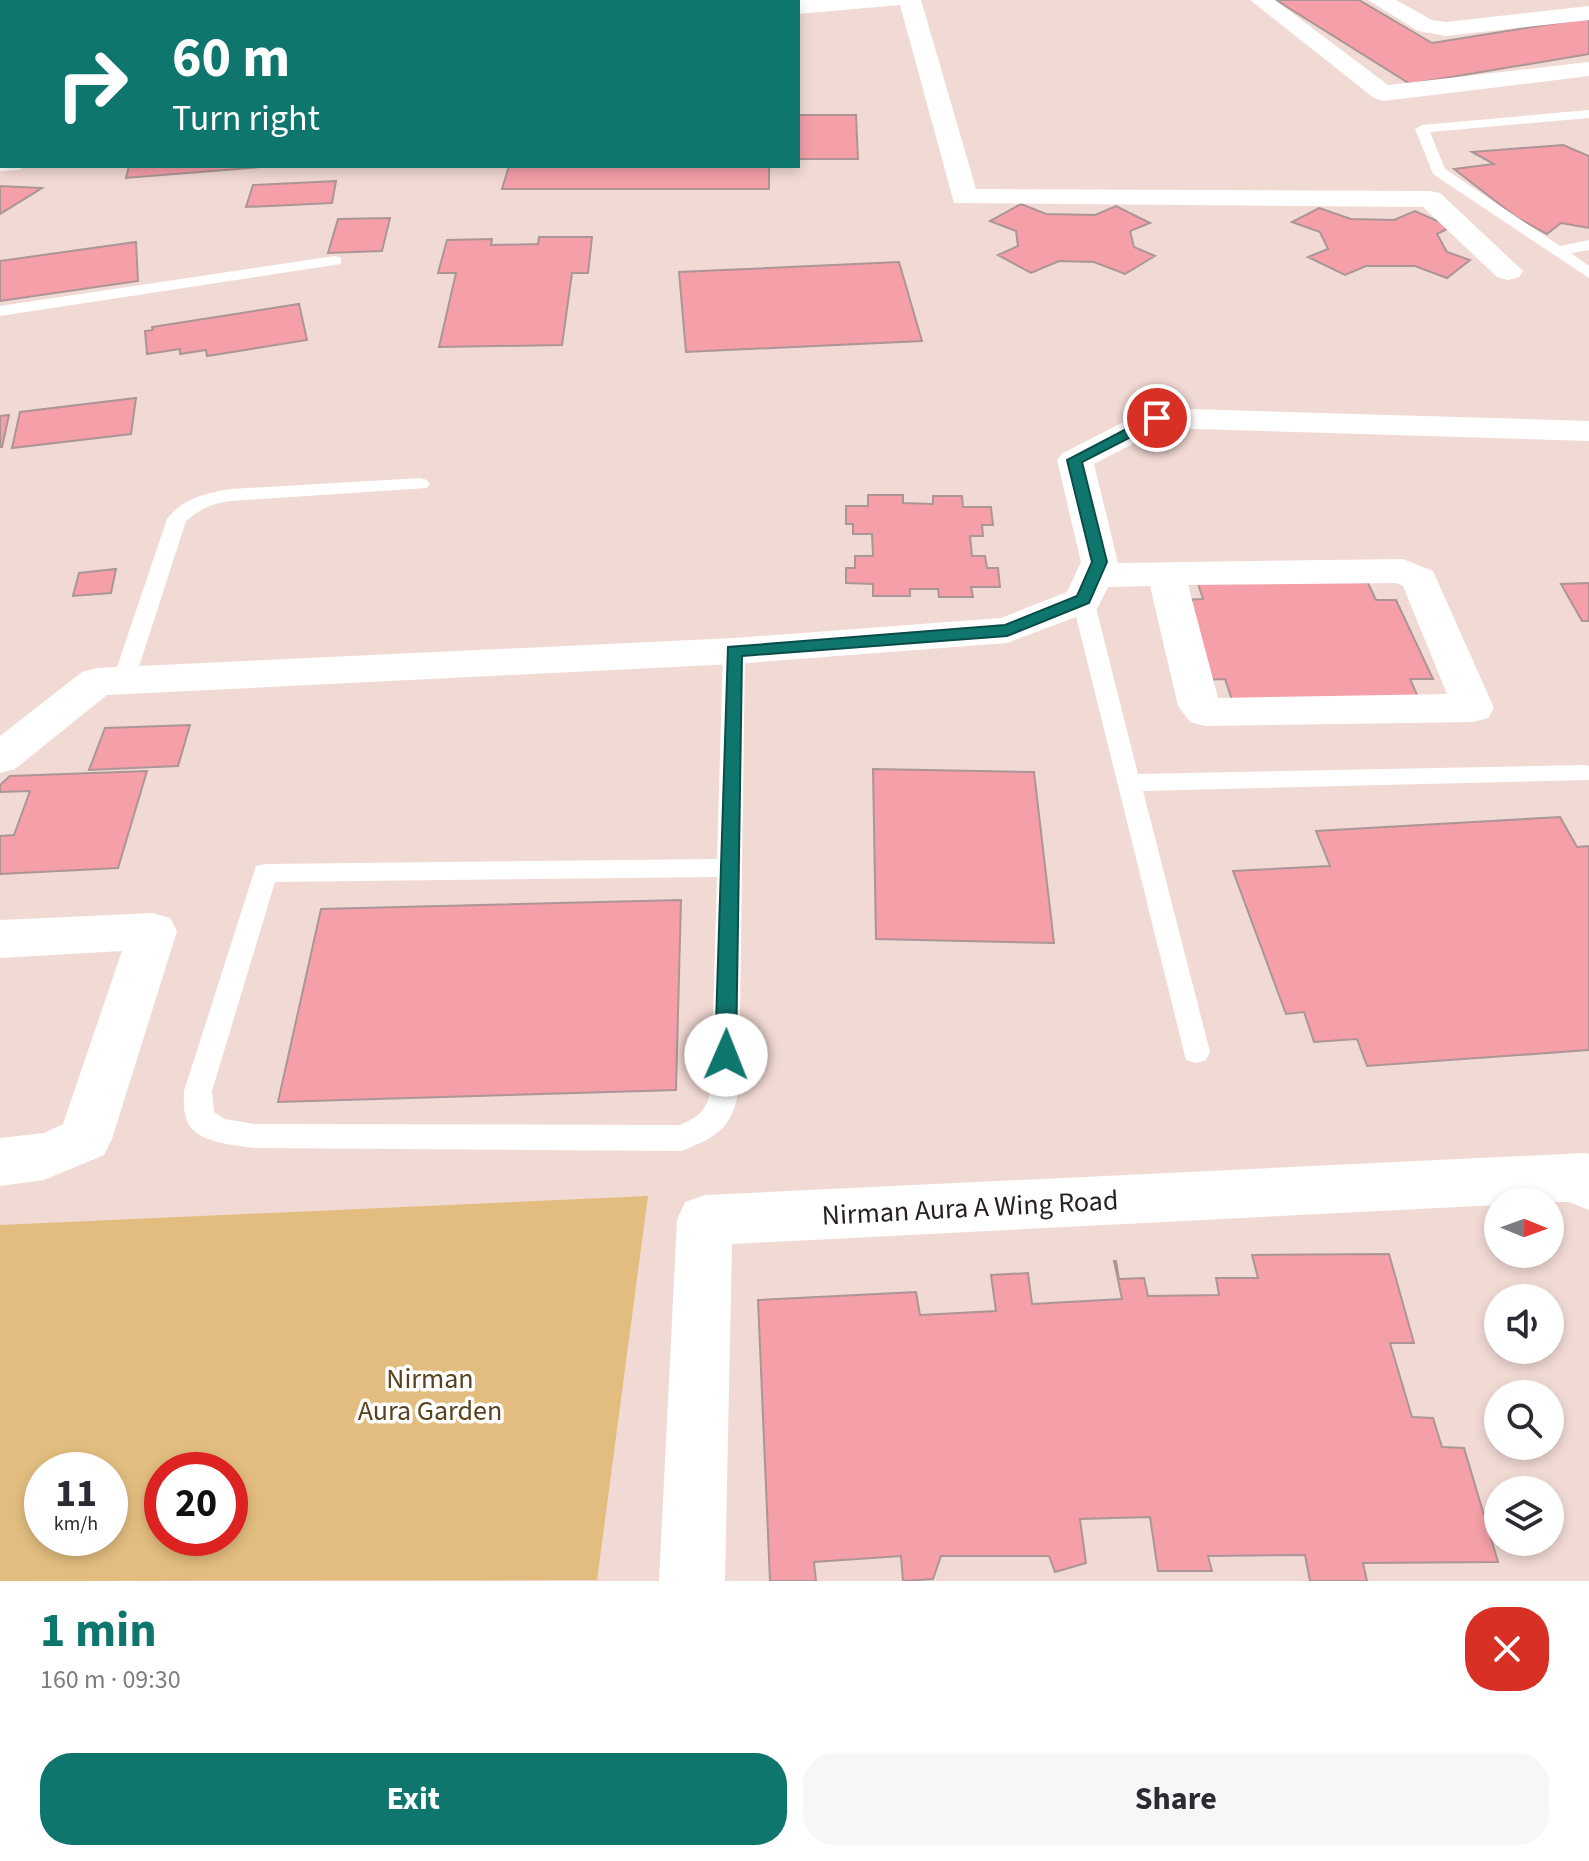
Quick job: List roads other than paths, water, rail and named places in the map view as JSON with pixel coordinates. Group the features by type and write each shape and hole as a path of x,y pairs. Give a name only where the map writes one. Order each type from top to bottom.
{"street":[{"path":"800,7 894,0"},
{"path":"910,0 964,197 1430,199 1508,271"},
{"path":"1261,0 1383,93 1589,69"},
{"path":"1379,0 1426,26 1446,29 1589,13"},
{"path":"1089,587 1100,562 1075,460 1157,418 1589,431"},
{"path":"0,758 97,682 734,651 1007,630 1089,587 1166,575 1403,571 1413,574 1419,579 1473,708 1205,712 1199,706 1166,575"},
{"path":"0,939 153,931 85,1139 63,1153 27,1161 0,1162"},
{"name":"Nirman Aura A Wing Road","path":"692,1581 705,1220 1586,1177 1589,1186"}],"lane":[{"path":"1589,114 1422,129 1438,171 1589,273"},
{"path":"1558,251 1589,245"},
{"path":"0,311 335,261"},
{"path":"123,682 177,519 190,505 231,495 420,484"},
{"path":"1089,587 1129,783 1196,1052"},
{"path":"729,868 265,873 198,1091 200,1118 219,1130 255,1136 681,1138 706,1128 723,1110 725,1086 734,651"},
{"path":"1129,783 1584,773"}],"park label":[{"name":"Nirman Aura Garden","path":"430,1394"}]}
